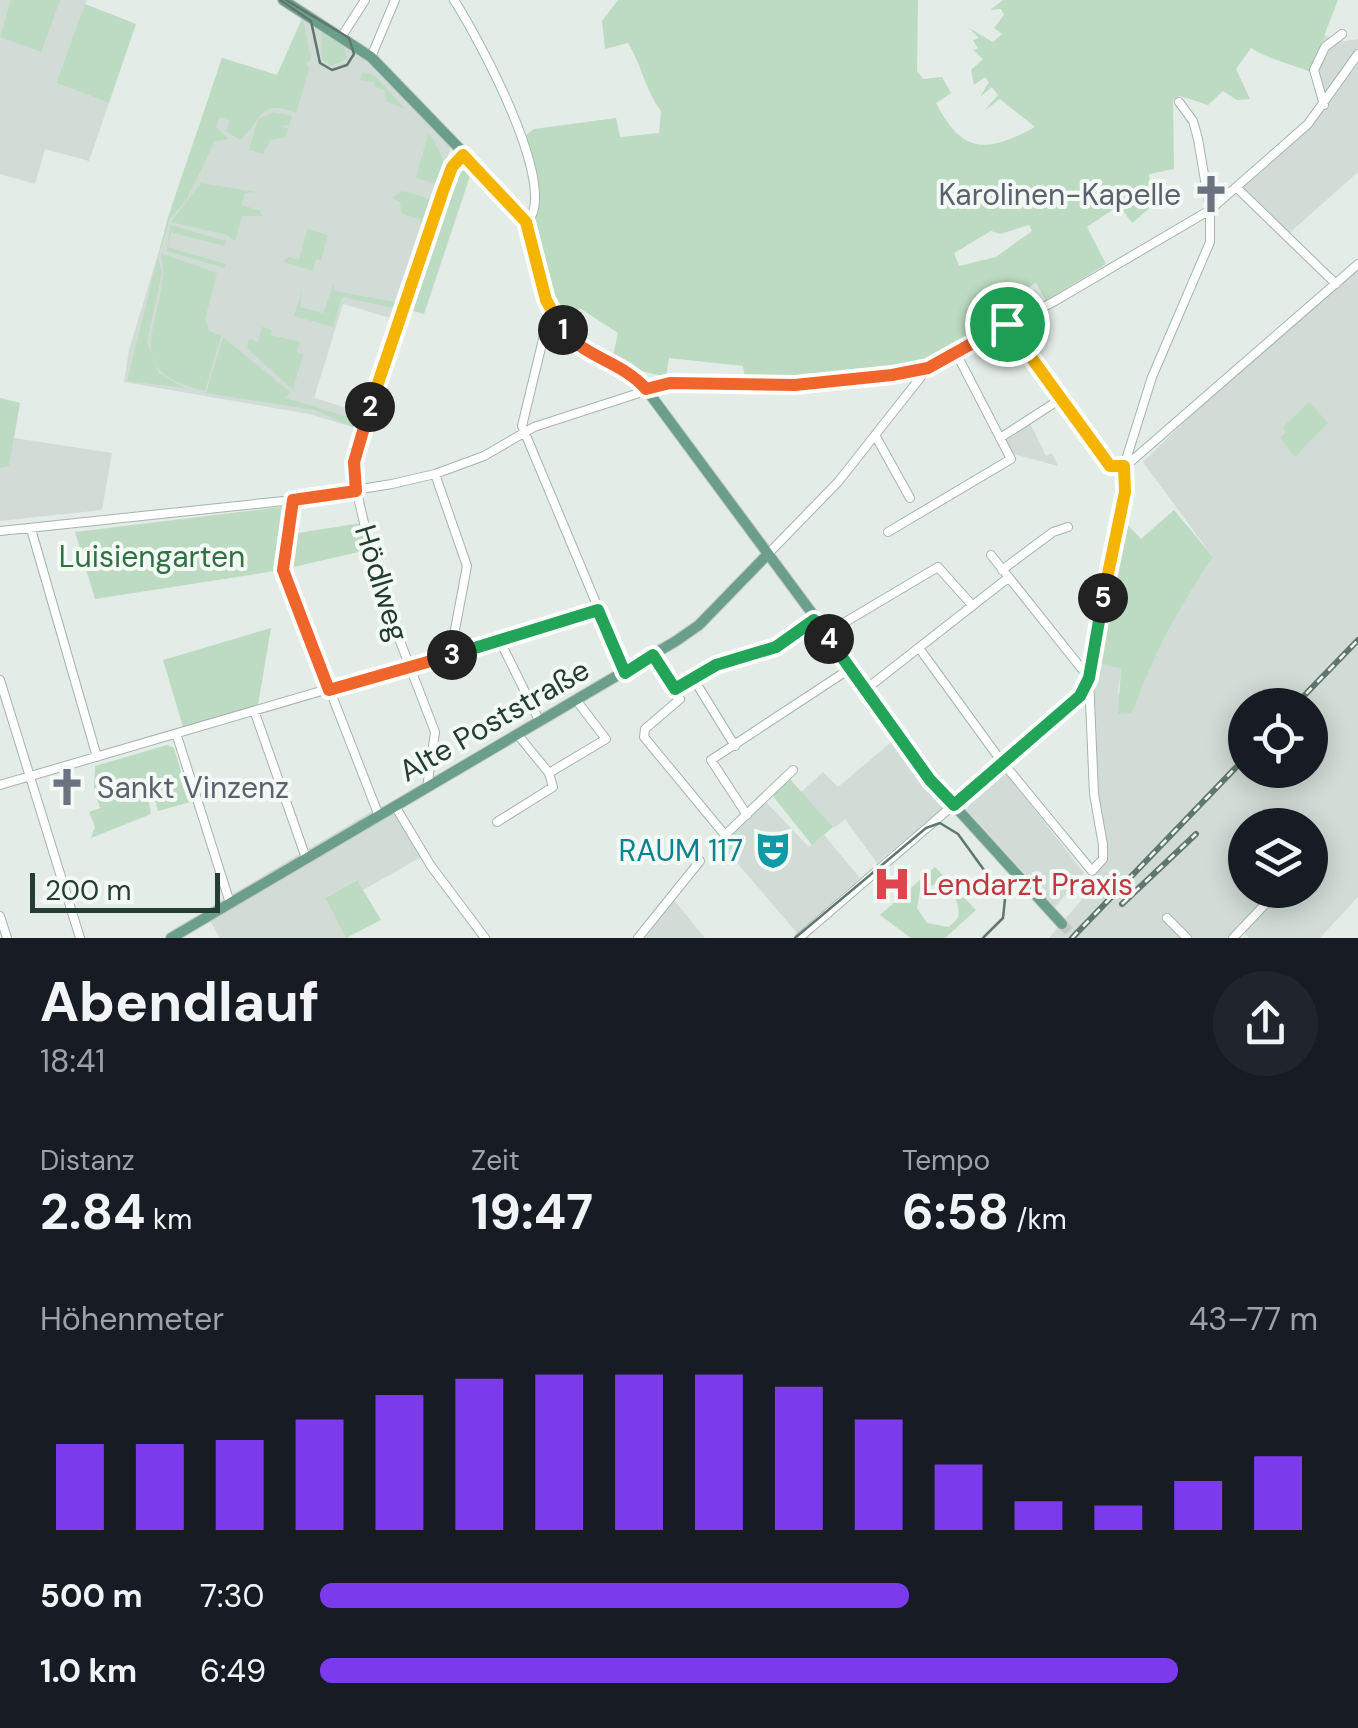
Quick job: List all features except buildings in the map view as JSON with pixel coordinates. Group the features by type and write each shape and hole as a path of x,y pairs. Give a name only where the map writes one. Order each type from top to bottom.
{"main road":[{"path":"283,0 371,56 526,222 555,320 584,350 626,369 646,389 944,798 1062,924"},
{"name":"Alte Poststraße","path":"171,938 625,673 699,625 767,555"}],"street":[{"path":"342,36 365,0"},
{"path":"371,56 395,0"},
{"path":"454,0 507,98 536,203 534,216 526,222"},
{"path":"1324,105 1314,70 1325,46 1342,34"},
{"path":"0,531 293,500 435,474 484,456 524,432 670,383 795,385 928,368 1210,210 1324,105 1358,54"},
{"path":"919,648 1003,762 1092,872 1103,859 1103,846 1094,794 1089,678 1125,492 1124,466 1152,377 1210,242 1210,210 1192,121 1179,102"},
{"name":"Hödlweg","path":"427,788 434,732 378,584 356,491 354,462 443,191 452,167 463,155"},
{"path":"1237,188 1336,284"},
{"path":"1007,324 1110,466 1124,466 1358,264"},
{"path":"555,320 546,328 523,418 524,432 625,673"},
{"path":"888,532 1010,460 955,351"},
{"name":"Alte Poststraße","path":"767,555 816,506 928,368"},
{"path":"1000,438 1062,398"},
{"path":"875,436 910,498"},
{"path":"435,474 467,566 450,656"},
{"path":"293,500 283,570 378,816"},
{"path":"866,689 972,605 1053,532 1068,527"},
{"path":"31,529 97,758"},
{"path":"991,555 1089,678"},
{"path":"825,634 937,567 944,569 972,605"},
{"path":"0,786 598,610"},
{"path":"675,689 716,665 776,647 814,620"},
{"path":"500,641 540,722"},
{"path":"653,655 680,699 645,729 644,737 725,836 793,770"},
{"path":"747,815 711,760 851,668"},
{"path":"693,678 735,746"},
{"path":"799,938 1080,696 1089,678"},
{"path":"0,680 80,938"},
{"path":"549,773 606,738 576,700"},
{"path":"255,713 306,858"},
{"path":"498,822 553,787 549,773 518,735"},
{"path":"177,736 230,903"},
{"path":"395,806 431,866 485,938"},
{"path":"638,938 700,861"},
{"path":"1233,938 1262,908"},
{"path":"0,916 7,938"},
{"path":"1167,918 1187,938"}],"shaded area":[{"path":"0,0 87,0 56,83 109,103 89,161 45,149 35,184 0,174"},
{"path":"303,15 359,51 451,146 394,319 343,304 314,398 361,412 356,428 309,414 124,382 129,350 177,191 222,58 277,75"},
{"path":"1323,34 1338,42 1358,39 1358,172 1286,236 1237,188 1286,145 1320,104 1310,72 1320,55 1317,46"},
{"path":"1358,265 1358,897 1320,938 1249,938 1243,931 1236,938 1049,938 1082,899 1106,854 1096,790 1092,683 1096,663 1121,669 1118,693 1132,713 1146,674 1185,598 1213,557 1143,462 1222,385"},
{"path":"0,398 20,403 14,438 112,453 102,510 0,521"},
{"path":"1030,423 1046,456 1052,453 1058,466 1013,454 1005,440"},
{"path":"895,739 943,808 877,863 845,819 834,828 801,792 823,772 838,787"},
{"path":"1003,769 1084,873 1055,907 967,810 970,798"},
{"path":"764,800 809,847 824,835 860,878 797,933 721,844"},
{"path":"381,806 395,806 421,857 363,890 356,880 325,898 346,938 220,938 204,911"},
{"path":"674,900 705,938 645,938"}],"green space":[{"path":"11,0 60,0 41,52 0,37"},
{"path":"618,0 918,0 917,71 923,79 942,77 951,93 936,103 956,132 967,140 990,145 1035,127 1000,99 984,111 998,95 992,87 980,97 989,82 985,77 974,85 971,70 983,59 973,50 978,49 973,40 979,38 969,28 993,42 1002,34 994,28 1004,15 1001,9 990,10 1003,0 1338,0 1310,72 1251,48 1236,69 1250,99 1237,100 1223,91 1208,105 1180,96 1173,100 1174,169 1149,174 1152,206 1132,223 1119,205 1087,227 1106,264 1046,301 1036,283 966,320 974,337 922,363 861,376 746,383 743,366 669,358 666,377 638,370 613,356 618,333 581,309 560,313 550,299 534,229 538,201 522,138 534,129 616,118 620,137 659,133 661,111 633,52 628,43 605,49 602,21","holes":["1029,225 1032,231 996,257 959,266 954,253 991,231 1000,234"]},
{"path":"85,4 136,24 109,103 56,83"},
{"path":"303,18 311,60 306,63 309,69 296,113 266,110 240,140 226,131 230,121 220,117 216,127 229,139 215,141 186,201 170,218 158,258 162,273 147,342 159,373 185,388 127,381 168,217 222,58 277,75"},
{"path":"321,29 344,45 347,59 331,66 322,59"},
{"path":"362,71 375,76 434,140 444,162 436,184 416,178 428,134 405,109 387,102 385,90 375,87 374,82 360,80"},
{"path":"274,112 292,116 289,126 281,125 288,129 286,137 270,140 263,154 249,150 258,119"},
{"path":"455,173 471,173 424,314 406,309"},
{"path":"201,183 256,192 245,193 241,205 259,210 263,216 242,216 235,241 227,235 171,222"},
{"path":"402,191 431,199 421,226 419,219 401,213 400,202 392,198"},
{"path":"170,225 226,241 224,246 171,232 168,244"},
{"path":"307,229 328,235 321,260 316,259 313,271 283,262 288,257 299,260"},
{"path":"167,247 226,264 224,268 167,251"},
{"path":"161,253 217,273 205,320 209,331 221,336 205,391 179,383 163,373 154,361 152,332 163,276"},
{"path":"334,283 334,291 396,302 394,308 342,297 333,327 294,316 302,291 300,307 323,313"},
{"path":"262,327 272,330 271,335 300,342 297,352 303,354 293,390 247,348 249,339 258,342"},
{"path":"223,337 290,392 286,398 358,420 355,428 314,410 206,393"},
{"path":"0,398 20,403 9,466 0,468"},
{"path":"1309,402 1328,423 1295,457 1280,438 1286,432 1283,427"},
{"name":"Luisiengarten","path":"289,506 281,570 95,599 75,532"},
{"path":"1174,510 1213,557 1167,632 1132,713 1118,714 1121,669 1096,663 1123,520 1141,539"},
{"path":"361,523 367,550 285,569 291,534"},
{"path":"271,628 258,705 183,727 163,660"},
{"path":"167,745 174,748 190,802 158,811 152,789 146,786 151,814 91,838 95,827 89,812 100,808 94,788 95,766"},
{"path":"789,778 833,827 812,845 772,795"},
{"path":"935,867 976,910 945,938 911,938 880,915","holes":["936,884 951,892 958,906 958,918 949,927 927,923 917,908 920,891"]},
{"path":"357,880 381,920 346,938 325,898"}],"tunnel":[{"path":"1062,924 1076,938"}],"tram line":[{"path":"280,0 311,21 320,63 332,70 347,65 354,54 349,38 286,0"},
{"path":"795,938 926,828 940,823 958,834 1005,899 1003,918 983,938"}],"railway":[{"path":"1311,688 1358,640"},
{"path":"1072,938 1228,776"},
{"path":"1122,904 1196,834"}],"place":[{"name":"Karolinen-Kapelle","path":"1211,194"},
{"name":"Sankt Vinzenz","path":"67,787"},
{"name":"RAUM 117","path":"773,850"},
{"name":"Lendarzt Praxis","path":"892,884"}],"route":[{"path":"463,155 526,222 555,320 584,350 626,369 646,389 670,383 728,387 795,385 892,375 928,368 1007,324 1110,466 1124,466 1125,492 1089,678 1080,696 954,805 930,780 928,772 814,620 758,656 716,665 675,689 653,655 625,673 598,610 329,690 283,570 293,500 356,491 354,462 366,419 443,191 452,167 463,155"}]}
